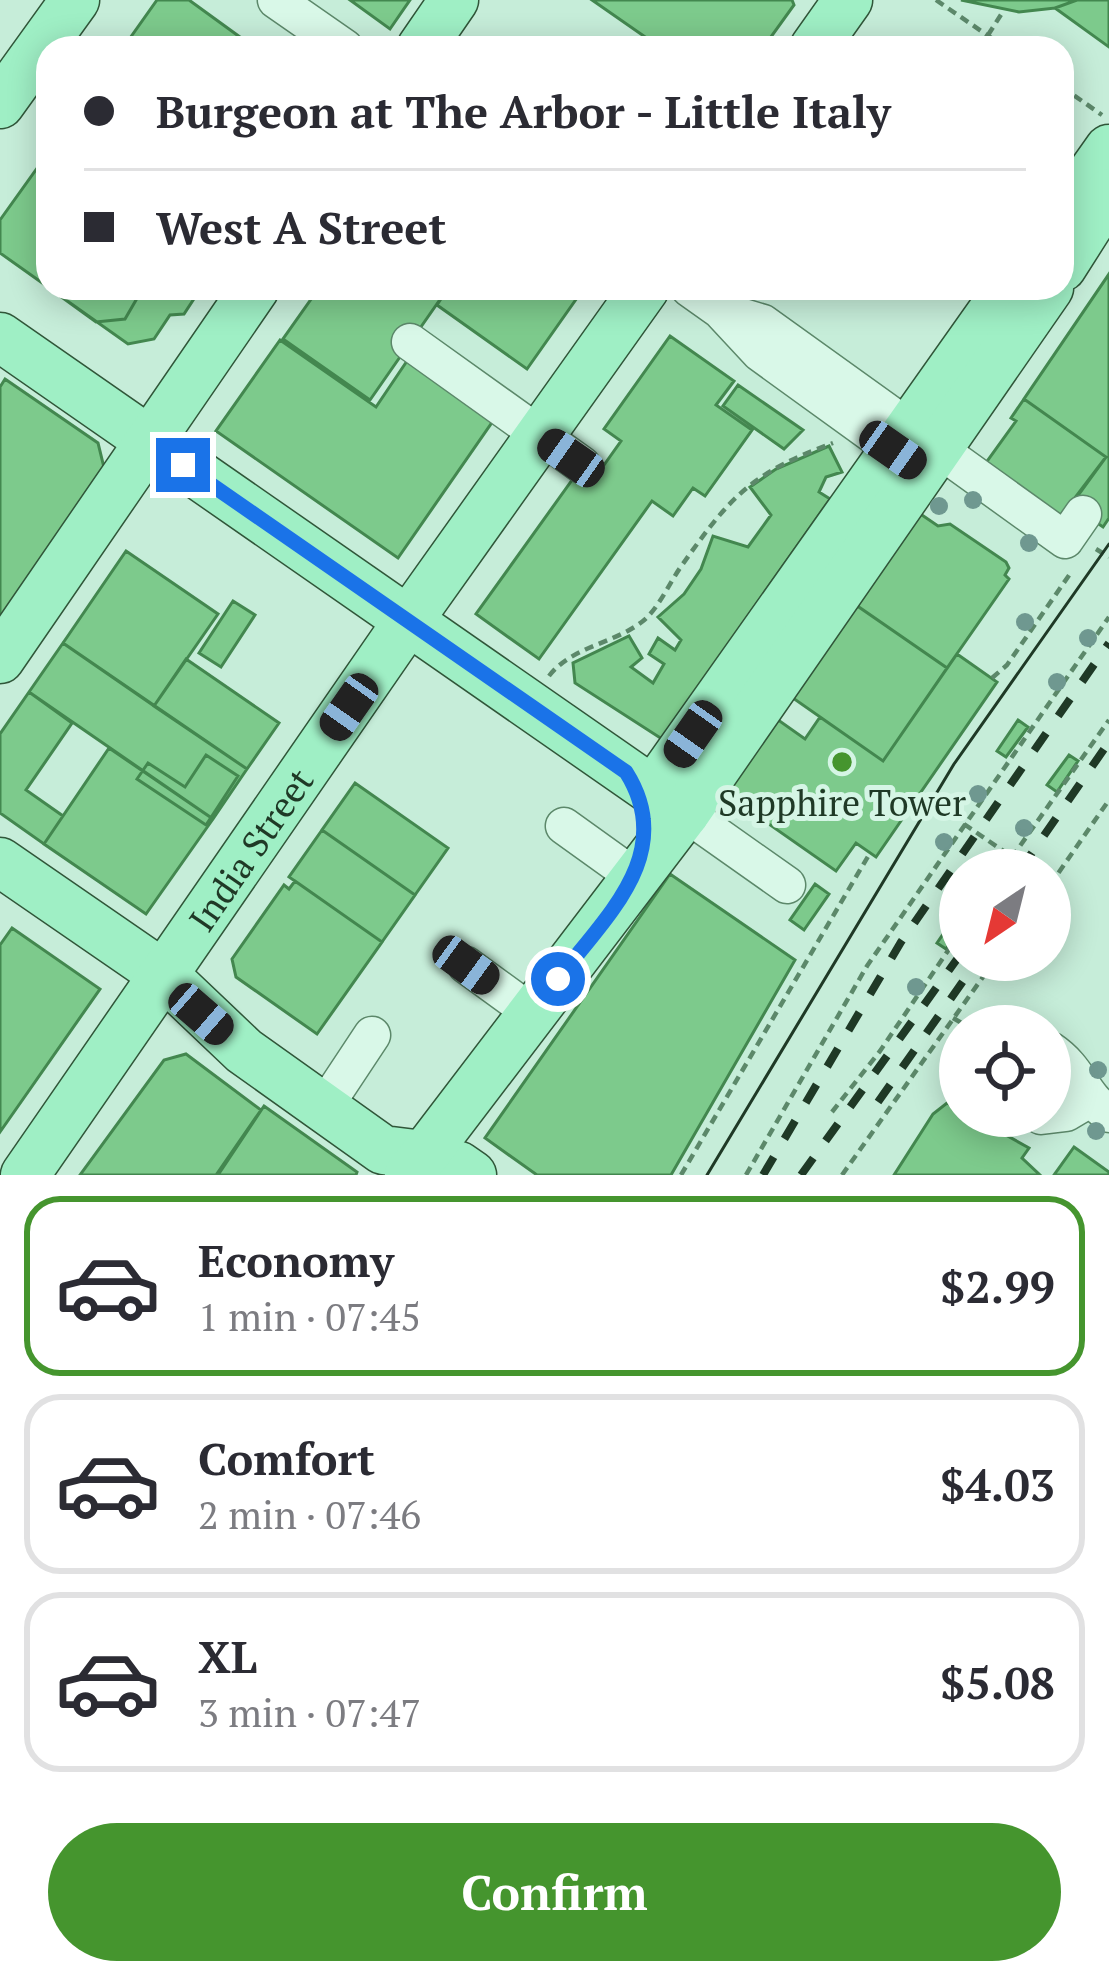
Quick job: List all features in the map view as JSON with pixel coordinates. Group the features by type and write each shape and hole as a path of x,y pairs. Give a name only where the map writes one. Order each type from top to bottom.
{"main road":[{"path":"49,36 75,0"},
{"path":"429,36 454,0"},
{"path":"822,36 848,0"},
{"path":"0,104 36,54"},
{"path":"1074,198 1109,149"},
{"path":"1074,248 1109,194"},
{"path":"0,659 247,300"},
{"name":"India Street","path":"25,1175 636,300"},
{"path":"916,448 1002,300"},
{"path":"421,1168 635,878 645,837 644,807 916,448 1039,300"},
{"path":"0,307 92,370"},
{"path":"0,337 655,792"},
{"path":"635,878 655,792"},
{"path":"0,862 164,975 244,1051 383,1150 421,1168 459,1166 472,1175"}],"street":[{"path":"276,0 328,36"},
{"path":"706,300 760,353 916,448 948,457 1083,540"},
{"path":"410,342 582,465"},
{"path":"655,792 787,885"},
{"path":"564,826 635,878"},
{"path":"466,965 532,1013"},
{"path":"323,1108 373,1035"},
{"path":"1071,1067 1099,1107"}],"path":[{"path":"936,0 988,35 1004,10"},
{"path":"1074,95 1109,120"},
{"path":"549,676 559,664 644,620 744,486 839,440"},
{"path":"992,678 1007,665 1083,540"},
{"path":"746,1175 867,966 1109,617"},
{"path":"1018,849 1109,720"},
{"path":"1071,854 1109,800"},
{"path":"964,824 1000,849"},
{"path":"681,1175 870,853"},
{"path":"832,1112 939,965"},
{"path":"842,1175 939,1038"}],"building":[{"path":"157,0 189,0 238,36 132,36"},
{"path":"350,0 410,0 390,29"},
{"path":"592,0 792,0 794,5 772,36 644,36"},
{"path":"961,0 1109,0 1109,47 1055,8 1019,12"},
{"path":"1077,0 1109,0 1109,47 1055,8"},
{"path":"36,170 36,278 0,253 0,220"},
{"path":"36,170 36,278 0,253 0,220"},
{"path":"1109,274 1109,518 1103,527 1071,505 1106,457 1024,399"},
{"path":"66,300 193,300 184,314 170,315 154,339 128,344"},
{"path":"66,300 136,300 125,319 96,322"},
{"path":"311,300 440,300 370,400 283,339"},
{"path":"440,300 576,300 527,369 437,305"},
{"path":"670,336 734,381 716,405 752,430 705,496 693,488 673,516 652,501 539,659 476,614 590,455 604,465 621,441 604,429"},
{"path":"280,340 376,407 409,358 495,418 398,558 216,431"},
{"path":"5,379 98,443 107,480 0,633 0,387"},
{"path":"738,385 803,430 784,449 723,406"},
{"path":"1024,399 1106,457 1058,520 983,467 1016,421 1011,418"},
{"path":"829,446 842,472 826,477 819,492 830,499 662,739 575,683 573,663 629,636 642,658 631,667 653,683 664,664 649,654 658,638 675,650 681,640 658,617 684,594 701,569 713,536 748,547 771,515 750,487 776,469"},
{"path":"919,513 938,526 950,524 1009,568 1005,575 1009,579 947,668 856,605"},
{"path":"126,551 218,614 154,706 63,643"},
{"path":"233,601 255,615 221,667 199,653"},
{"path":"856,605 947,668 883,761 790,696"},
{"path":"63,643 247,769 213,819 29,692"},
{"name":"Sapphire Tower","path":"957,654 997,682 876,857 856,843 836,871 723,792 774,717 805,739 820,717 883,761"},
{"path":"186,659 279,723 247,769 154,706"},
{"path":"29,692 72,723 26,790 63,816 44,844 0,813 0,734"},
{"path":"1018,720 1028,727 1006,757 997,751"},
{"path":"109,748 213,819 146,914 44,844"},
{"path":"206,755 238,776 206,825 137,779 148,763 185,787"},
{"path":"1069,755 1078,761 1057,792 1047,785"},
{"path":"355,783 448,848 415,895 322,830"},
{"path":"322,830 415,895 382,942 289,877"},
{"path":"670,874 795,960 671,1175 537,1175 485,1138"},
{"path":"295,881 382,942 317,1034 236,977 232,959 284,885 289,889"},
{"path":"815,884 829,894 804,930 790,920"},
{"path":"12,928 100,989 0,1132 0,945"},
{"path":"186,1054 261,1110 216,1175 80,1175 164,1060"},
{"path":"264,1106 357,1172 356,1175 218,1175"},
{"path":"939,1109 939,1137 1009,1137 1029,1148 1022,1158 1040,1175 894,1175"},
{"path":"1074,1147 1109,1172 1109,1175 1054,1175"}],"tram line":[{"path":"707,1175 954,764 1109,544"}],"railway":[{"path":"763,1175 901,942 1109,643"},
{"path":"1035,849 1109,742"},
{"path":"801,1175 941,981"},
{"path":"878,1102 963,981"}],"place":[{"name":"Sapphire Tower","path":"842,762"}],"route":[{"path":"183,465 626,772 644,807 645,837 635,878 558,979"}]}
